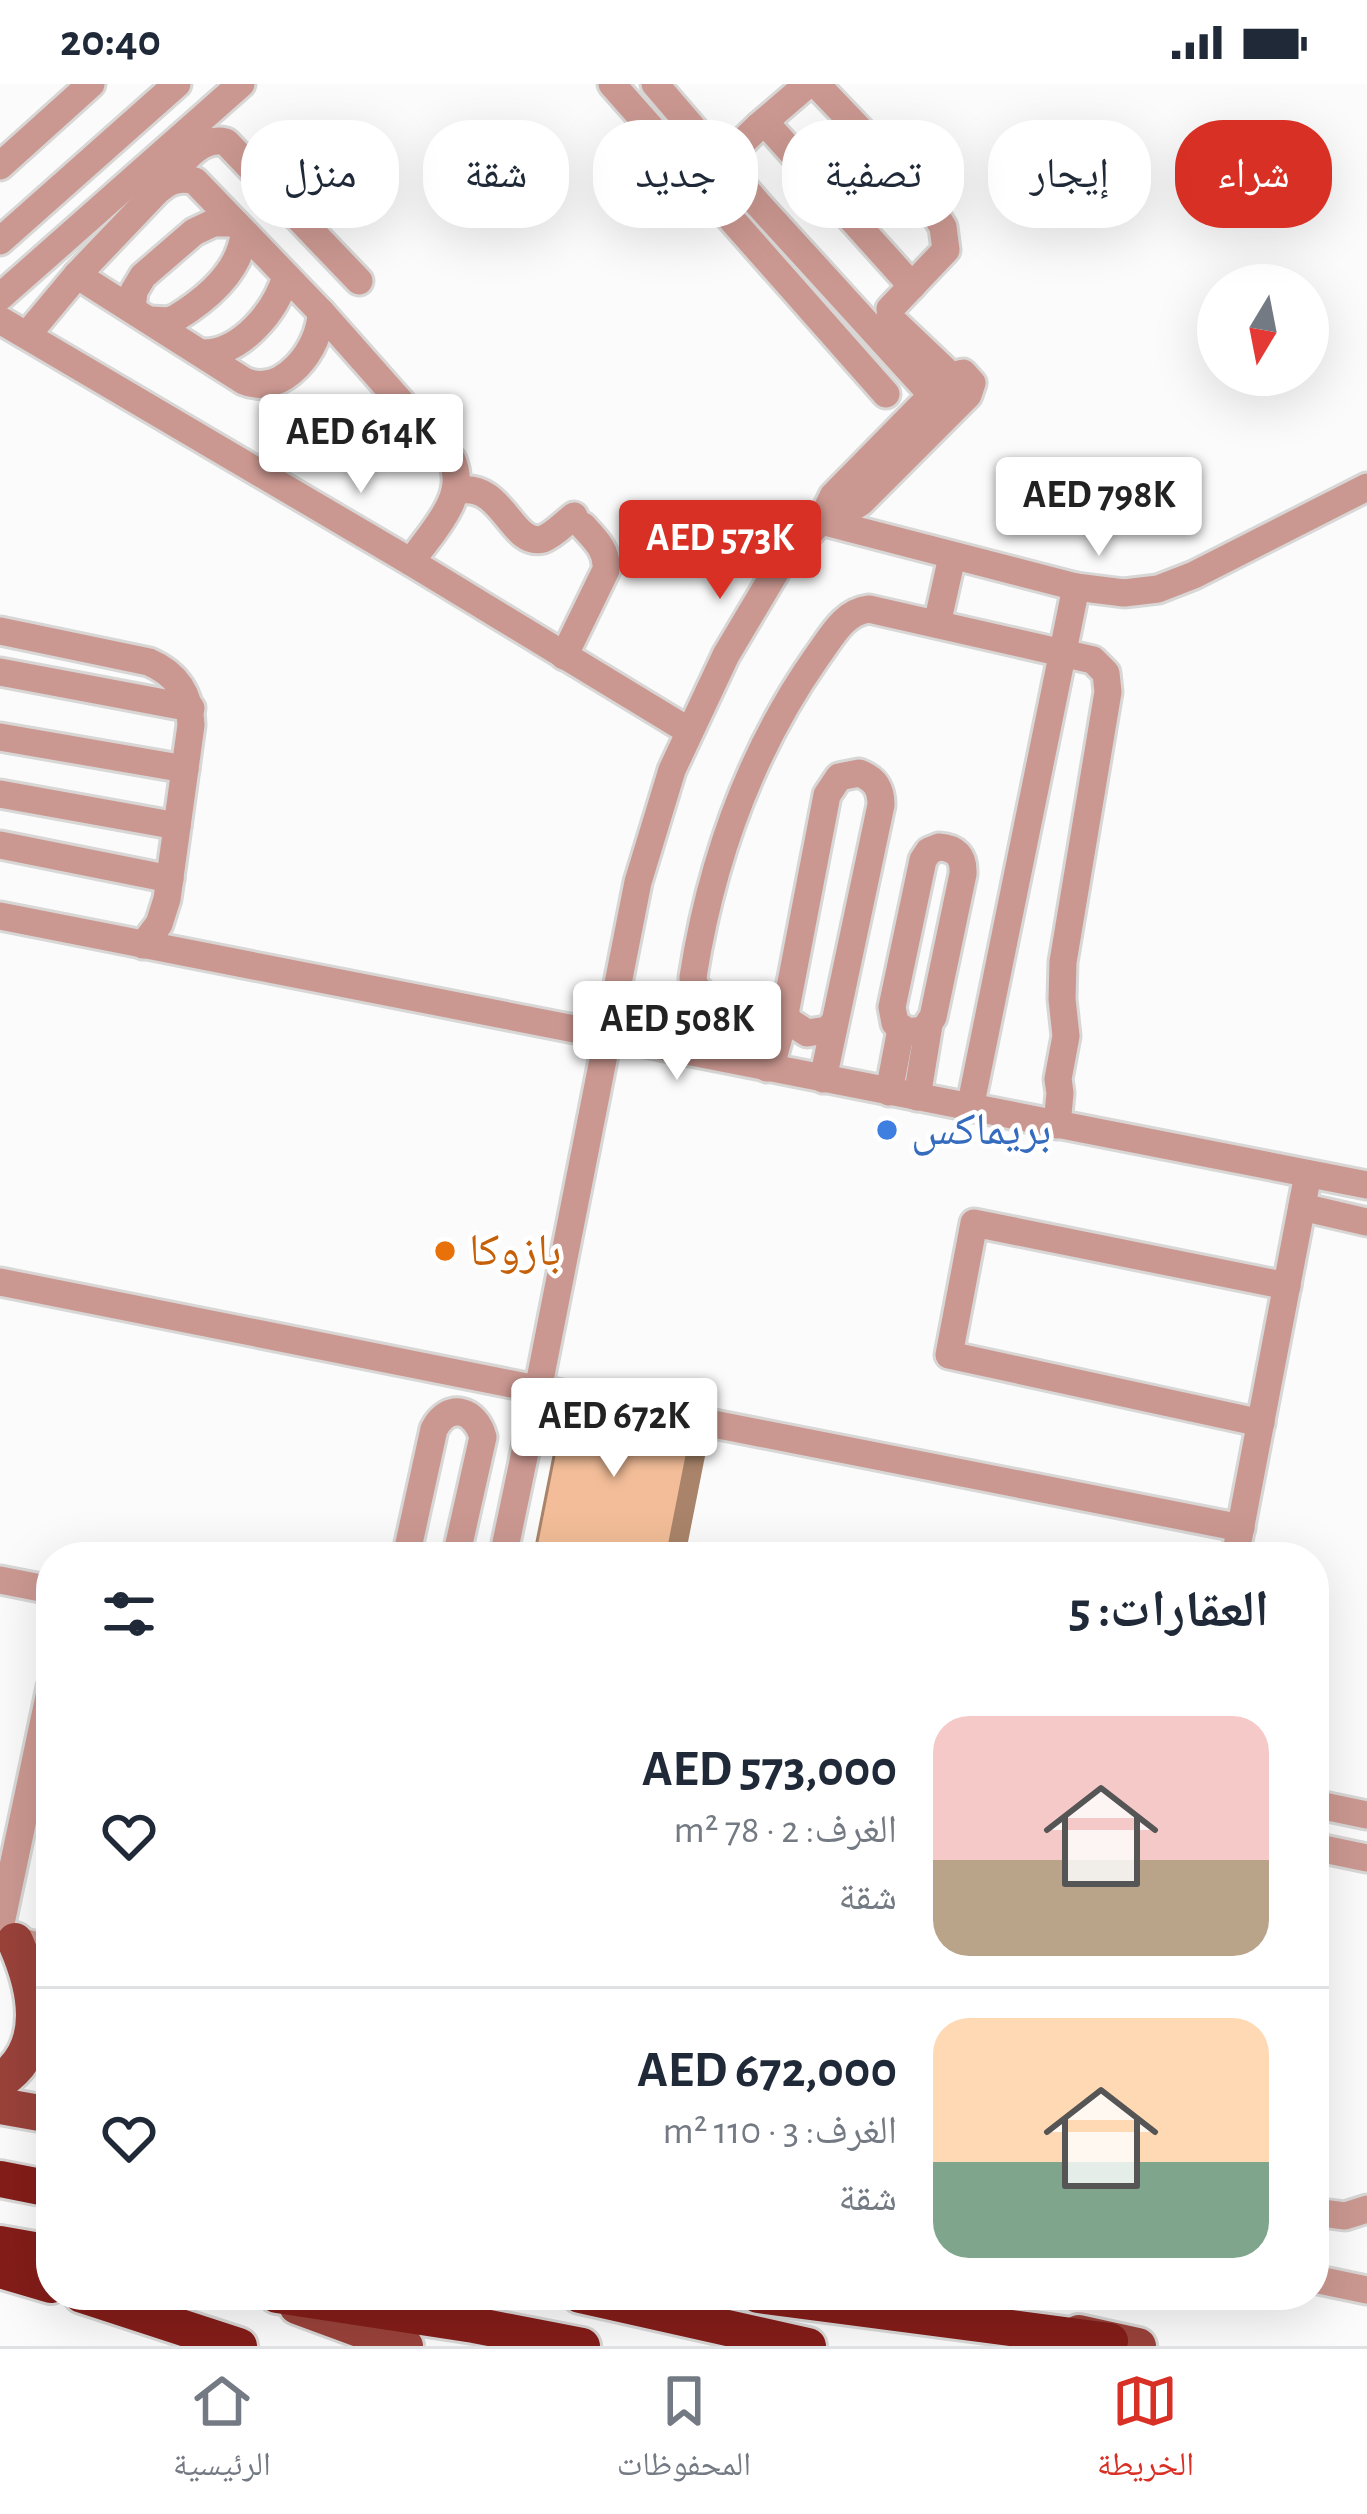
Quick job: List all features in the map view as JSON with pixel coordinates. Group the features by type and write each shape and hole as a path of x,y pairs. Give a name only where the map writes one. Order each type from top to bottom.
{"highway":[{"path":"0,2179 36,2185"},
{"path":"0,2244 36,2250"},
{"path":"0,2270 36,2281"},
{"path":"128,2310 239,2346"},
{"path":"376,2310 582,2346"},
{"path":"647,2310 808,2346"},
{"path":"872,2310 1124,2343"}],"main road":[{"path":"0,2081 20,2065 36,2018 16,1939"},
{"path":"0,2106 36,2112"},
{"path":"306,2310 405,2346"},
{"path":"982,2310 1124,2343"}],"street":[{"path":"0,166 91,84"},
{"path":"0,241 177,84"},
{"path":"0,297 241,84"},
{"path":"612,84 886,394"},
{"path":"655,84 686,120"},
{"path":"759,126 812,84 925,198 944,227 946,250 890,309 891,320 941,385"},
{"path":"759,126 771,129 912,286"},
{"path":"27,334 203,143 214,140 226,142 359,281"},
{"path":"159,189 179,179 195,181 321,312 452,460 459,480 457,491 411,562"},
{"path":"758,199 941,385"},
{"path":"141,315 134,291 143,276 194,232 213,223 240,228"},
{"path":"141,315 176,318 224,279 239,258 240,228"},
{"path":"77,275 251,384 272,384 310,352 319,333 321,312"},
{"path":"202,353 226,350 267,315 286,276"},
{"path":"0,320 688,731"},
{"path":"503,1542 638,882 672,770 726,656 782,561 821,521 832,496 941,385 964,374 969,377 972,390 968,395 861,502 821,521"},
{"path":"821,521 1076,587 1124,593 1177,583 1367,487"},
{"path":"457,491 473,489 489,495 535,540 579,521 602,548 606,570 565,656"},
{"path":"937,624 952,557"},
{"path":"970,1108 1076,587"},
{"path":"835,1023 807,1033 785,1014 713,998 694,985 694,977 715,872 751,772 791,696 845,618 868,608 1093,660 1109,682 1063,962 1066,1036 1058,1079 1049,1092 1049,1123"},
{"path":"0,631 149,662 164,668 185,693 191,724 170,878 159,924 143,945"},
{"path":"0,673 191,708"},
{"path":"0,737 185,769"},
{"path":"766,1068 785,1014 827,795 838,777 859,773 877,784 881,805 823,1079"},
{"path":"0,794 177,826"},
{"path":"0,845 170,878"},
{"path":"950,848 964,863 963,874 929,1024 903,1095 901,1028 892,1007 923,860 929,851 950,848"},
{"path":"0,916 1367,1185"},
{"path":"681,1052 713,998"},
{"path":"710,1057 713,998"},
{"path":"901,1028 916,1032 929,1024"},
{"path":"1238,1542 1308,1174"},
{"path":"1302,1208 1367,1222"},
{"path":"1261,1423 949,1355 953,1333 974,1223 1287,1286"},
{"path":"0,1282 1241,1528"},
{"path":"409,1542 434,1429 448,1413 463,1412 476,1420 483,1437 459,1542"},
{"path":"0,1580 36,1587"},
{"path":"16,1939 36,1795"},
{"path":"1329,1807 1367,1816"},
{"path":"1329,1852 1360,1865"},
{"path":"1329,2215 1363,2215"},
{"path":"1329,2282 1367,2290"}],"building":[{"path":"567,1390 695,1415 670,1542 537,1542"}],"place":[{"name":"بريماكس","path":"887,1130"},
{"name":"بازوكا","path":"445,1251"}]}
